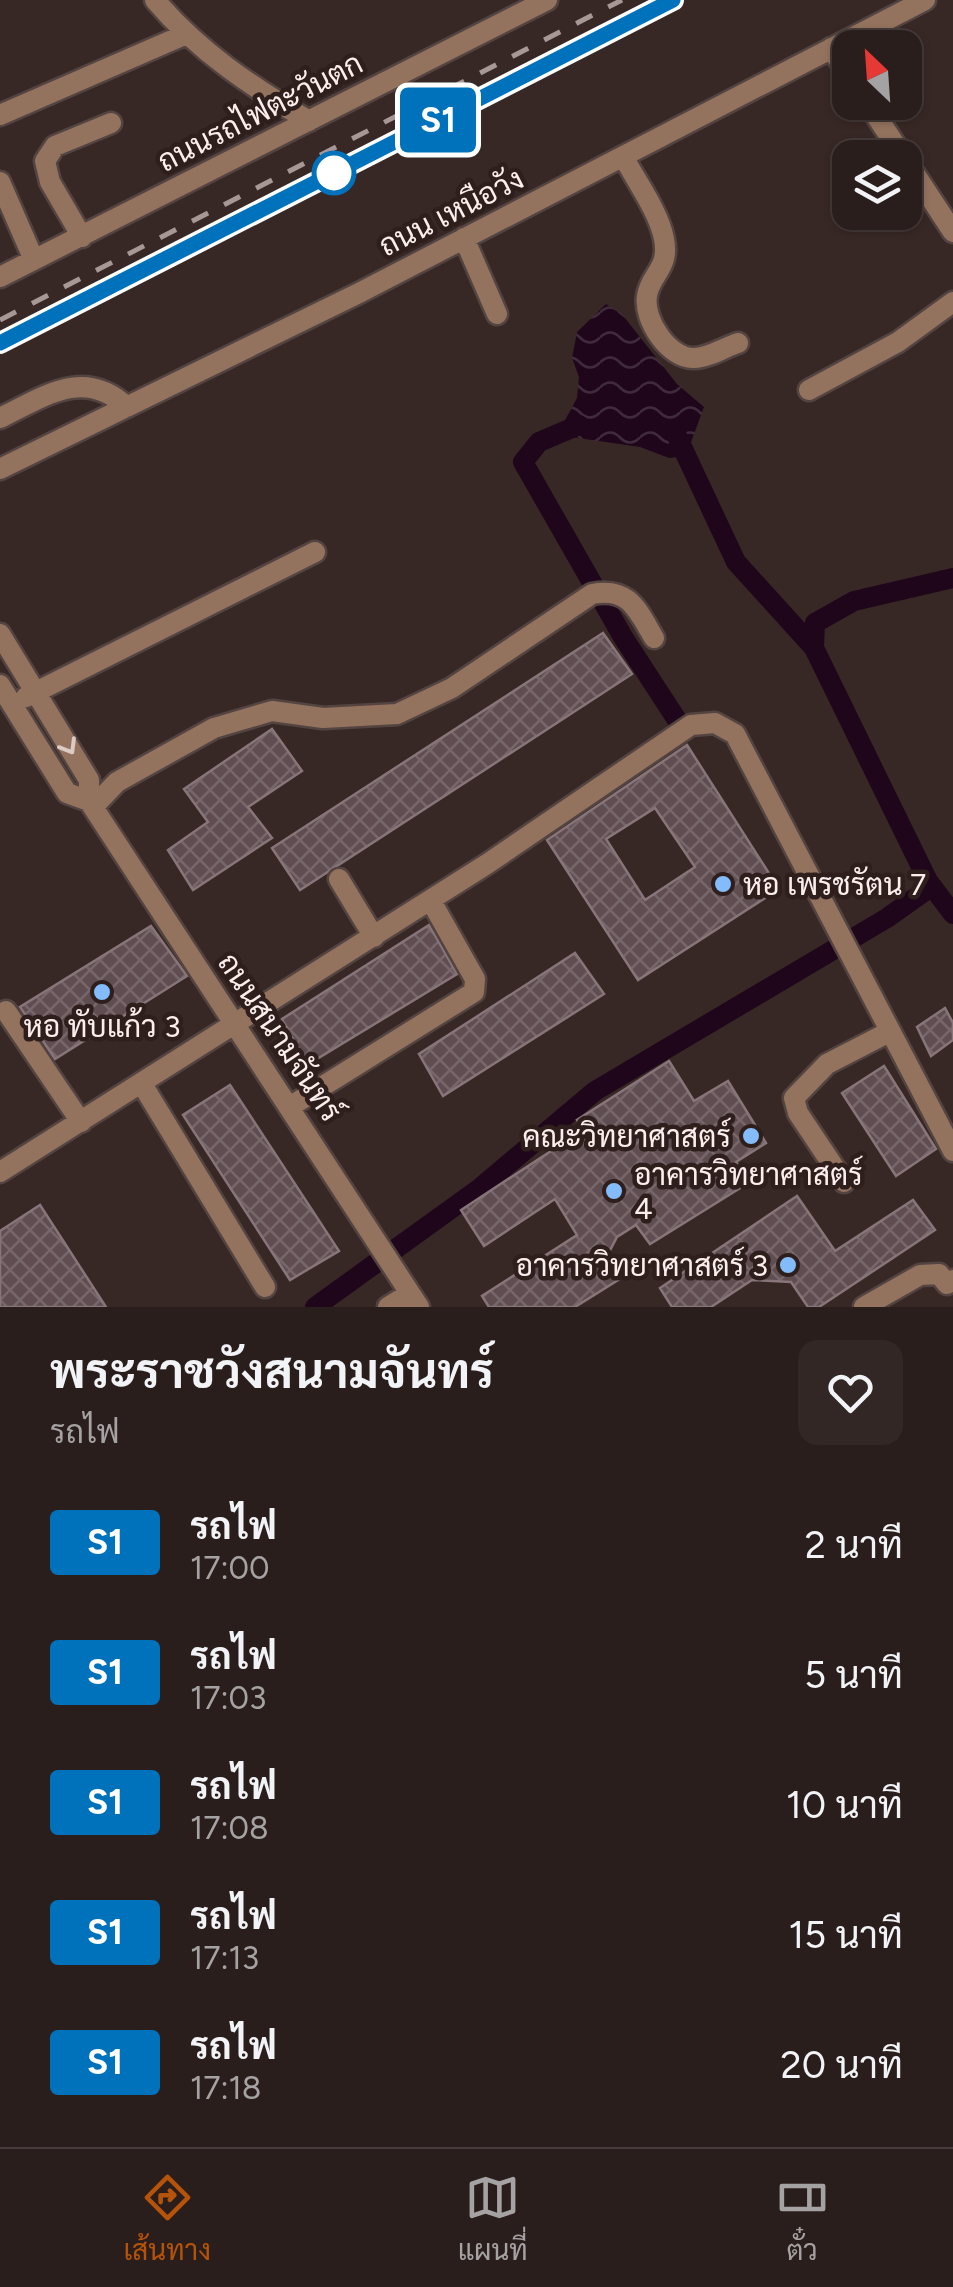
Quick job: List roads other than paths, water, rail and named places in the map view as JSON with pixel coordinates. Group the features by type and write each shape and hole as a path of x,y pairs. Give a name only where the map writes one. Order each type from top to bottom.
{"street":[{"path":"155,0 184,35 238,78 309,121"},
{"name":"ถนนรถไฟตะวันตก","path":"0,278 547,0"},
{"name":"ถนน เหนือวัง","path":"0,469 464,238 925,0"},
{"path":"0,114 184,35"},
{"path":"82,237 50,182 45,161 55,146 111,122"},
{"path":"623,156 664,236 666,259 646,296 650,319 662,340 676,352 694,358 738,343"},
{"path":"0,182 34,260"},
{"path":"922,185 953,231"},
{"path":"464,238 497,314"},
{"path":"809,390 898,342 953,302"},
{"path":"0,418 65,386 94,385 127,407"},
{"path":"12,704 315,552"},
{"path":"91,804 117,782 228,724 272,711 322,718 397,714 452,688 592,594 612,590 631,598 654,638"},
{"name":"ถนนสนามจันทร์","path":"0,634 88,780 91,804 414,1300"},
{"name":"ถนนสนามจันทร์","path":"0,685 66,793 91,804"},
{"path":"0,1172 430,901 691,725 715,723 734,734 953,1151"},
{"path":"339,878 374,937"},
{"path":"291,1106 474,992 475,979 430,901"},
{"path":"6,1011 81,1122"},
{"path":"844,1182 798,1113 794,1098 827,1064 889,1032"},
{"path":"142,1084 265,1287"},
{"path":"864,1307 920,1275 940,1274 951,1286"},
{"path":"388,1307 414,1300"}],"water":[{"path":"606,304 621,313 677,384 704,407 686,456 669,458 640,447 557,435 577,398 579,377 572,358 577,332"}],"waterway":[{"path":"579,425 539,442 523,462 623,637 679,723"},
{"path":"676,434 736,562 814,648"},
{"path":"953,578 854,601 815,623 814,648 928,881 953,914"},
{"path":"315,1307 480,1188 595,1091 887,918 932,886"}],"railway":[{"path":"0,320 622,0"},
{"path":"0,343 673,0"}],"train":[{"name":"S1","path":"0,343 673,0"}],"place":[{"name":"หอ เพรชรัตน 7","path":"723,884"},
{"name":"หอ ทับแก้ว 3","path":"102,992"},
{"name":"คณะวิทยาศาสตร์","path":"751,1136"},
{"name":"อาคารวิทยาศาสตร์ 4","path":"614,1191"},
{"name":"อาคารวิทยาศาสตร์ 3","path":"788,1265"}]}
